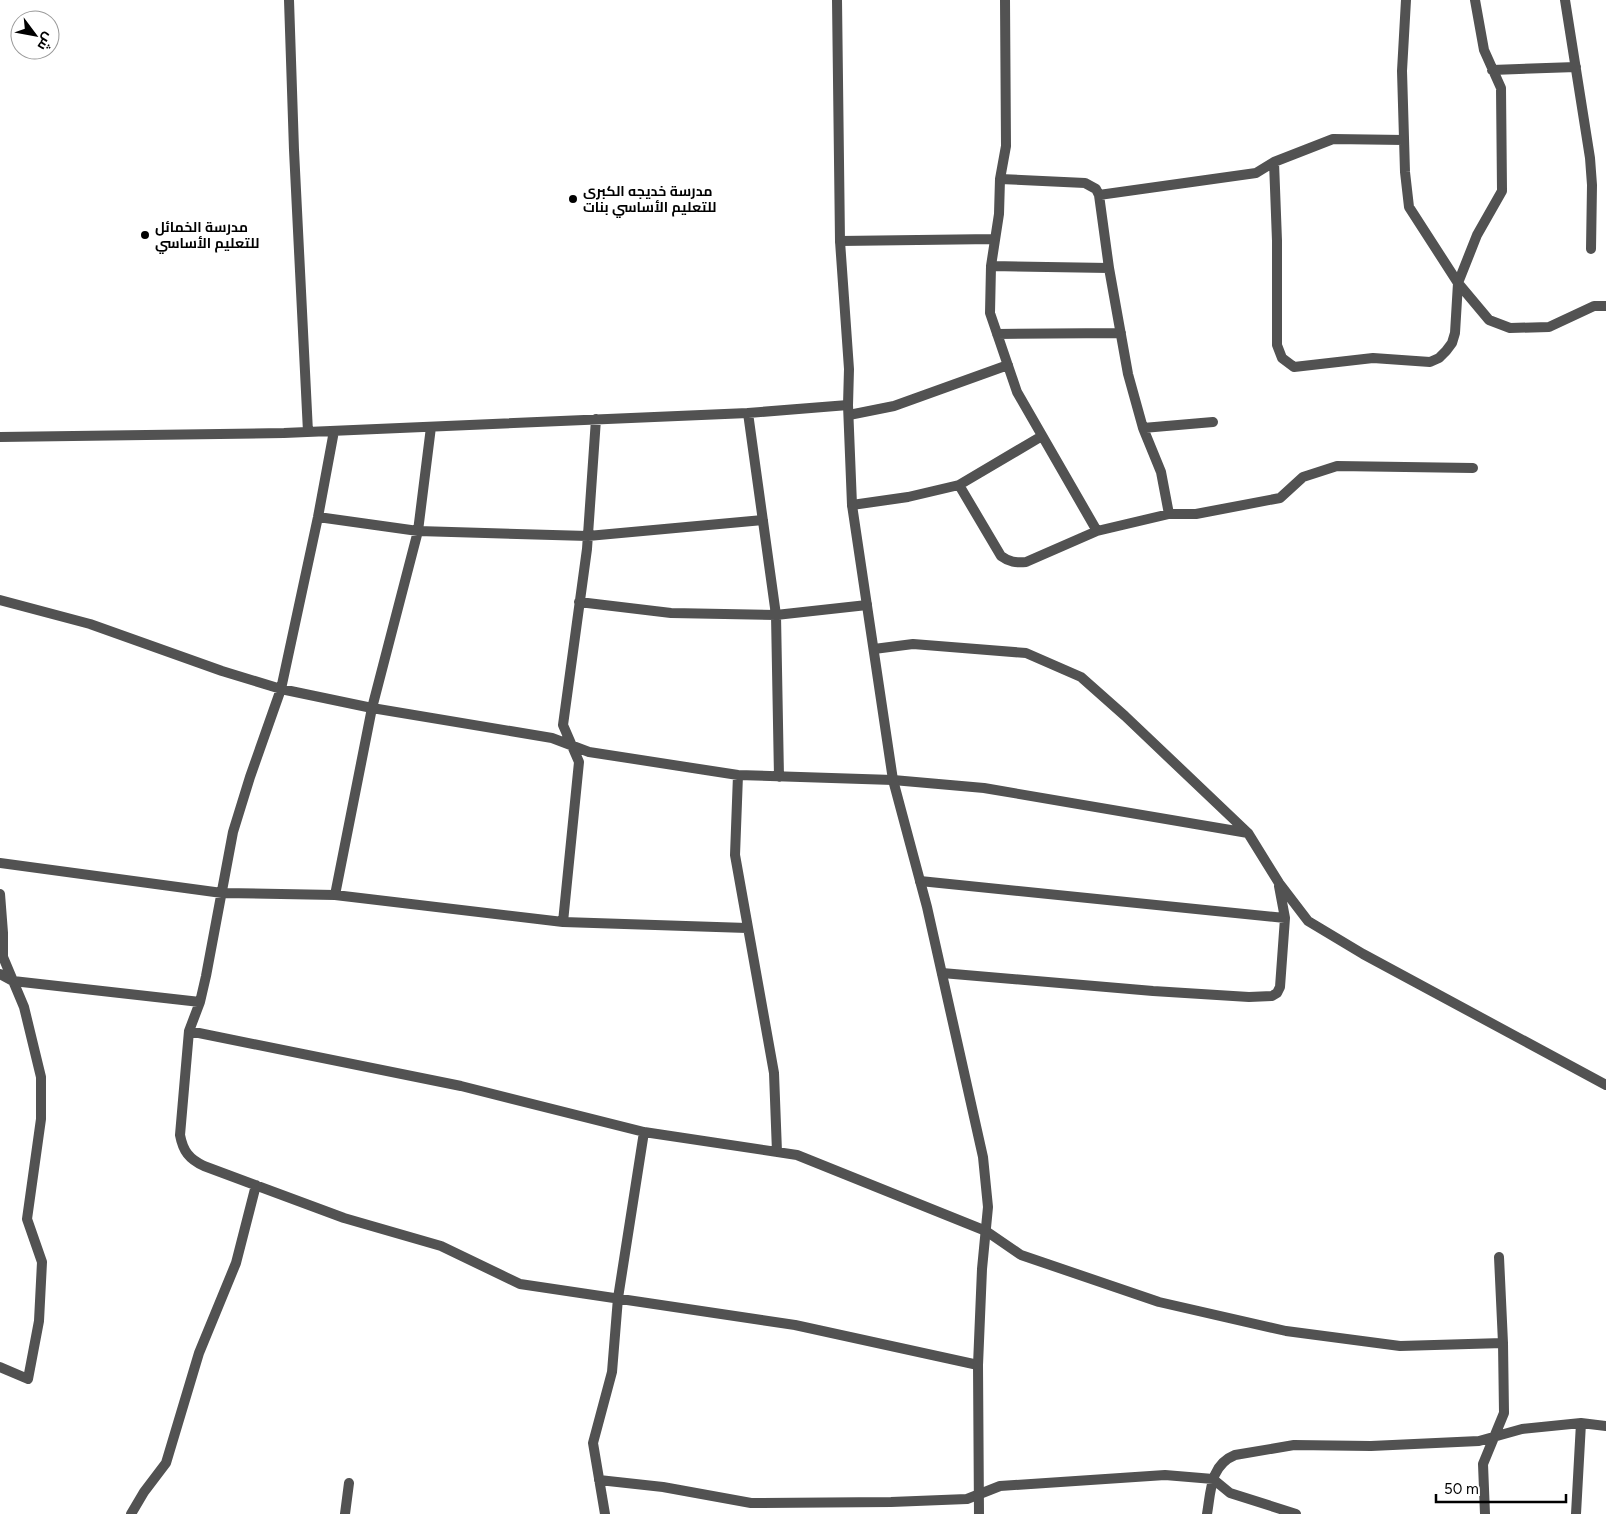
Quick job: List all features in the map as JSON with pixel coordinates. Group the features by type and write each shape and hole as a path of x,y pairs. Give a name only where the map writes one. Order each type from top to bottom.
{"street":[{"path":"289,0 294,150 308,432"},
{"path":"838,0 840,241 849,369 848,410 852,505 893,780 942,973 983,1157 988,1207 982,1269 978,1365 978,1514"},
{"path":"1005,0 1006,146 1000,179 999,214 991,266 990,313 1017,392 1097,531"},
{"path":"1406,0 1402,71 1405,172 1409,207 1458,283 1489,320 1510,328 1549,327 1594,306 1606,306"},
{"path":"1274,162 1277,241 1277,344 1282,358 1287,364 1294,367 1373,358 1430,362 1439,358 1452,343 1455,333 1458,283 1477,234 1502,191 1501,88 1484,50 1475,0"},
{"path":"1565,0 1590,158 1592,185 1591,249"},
{"path":"1492,70 1576,67"},
{"path":"1099,195 1256,173 1274,162 1333,139 1404,140"},
{"path":"1000,179 1085,182 1096,190 1099,195 1109,268 1128,374 1143,428 1161,472 1169,514"},
{"path":"840,241 995,239"},
{"path":"991,266 1109,268"},
{"path":"997,334 1121,333"},
{"path":"0,437 308,432 848,410 894,406 1008,365"},
{"path":"748,413 776,615 779,777"},
{"path":"563,922 579,762 563,725 588,536 596,419"},
{"path":"1143,428 1213,422"},
{"path":"335,895 372,708 418,531 431,427"},
{"path":"334,431 318,517 281,689 233,832 200,1002 189,1031 180,1135 186,1155 194,1162 344,1218 441,1246 520,1284 795,1325 978,1365"},
{"path":"852,505 908,497 959,485 1042,436"},
{"path":"959,485 1001,556 1008,561 1017,563 1026,562 1097,531 1169,514 1196,514 1280,498 1304,477 1337,466 1472,468"},
{"path":"318,517 418,531 588,536 762,520"},
{"path":"0,600 90,624 222,671 281,689 372,708 552,738 589,752 738,775 893,780 984,788 1248,832"},
{"path":"579,602 671,613 776,615 867,605"},
{"path":"874,650 913,644 1026,653 1081,677 1126,716 1248,832 1279,882 1308,921 1363,954 1606,1085"},
{"path":"738,775 735,855 774,1073 777,1152"},
{"path":"0,863 222,893 335,895 563,922 747,928"},
{"path":"920,881 1285,918"},
{"path":"942,973 1152,992 1249,997 1272,996 1277,993 1280,987 1285,918 1279,882"},
{"path":"0,894 3,957 24,1007 41,1077 41,1119 27,1219 42,1262 39,1321 28,1379 0,1367"},
{"path":"0,974 13,980 200,1002"},
{"path":"189,1031 461,1086 644,1132 797,1155 986,1231 1021,1255 1159,1302 1286,1331 1400,1346 1503,1343"},
{"path":"605,1514 593,1443 612,1372 618,1298 644,1132"},
{"path":"131,1514 144,1492 166,1463 199,1353 236,1263 256,1185"},
{"path":"1484,1514 1483,1464 1504,1412 1499,1256"},
{"path":"1576,1514 1581,1423"},
{"path":"1207,1514 1212,1479 1220,1464 1235,1454 1294,1445 1381,1445 1479,1441 1522,1429 1581,1423 1606,1426"},
{"path":"599,1480 662,1487 752,1503 891,1502 967,1498 1000,1486 1165,1475 1212,1479 1230,1493 1296,1514"},
{"path":"345,1514 349,1483"}],"place":[{"name":"مدرسة خديجه الكبرى للتعليم الأساسي بنات","path":"573,199"},
{"name":"مدرسة الخمائل للتعليم الأساسي","path":"145,235"}]}
